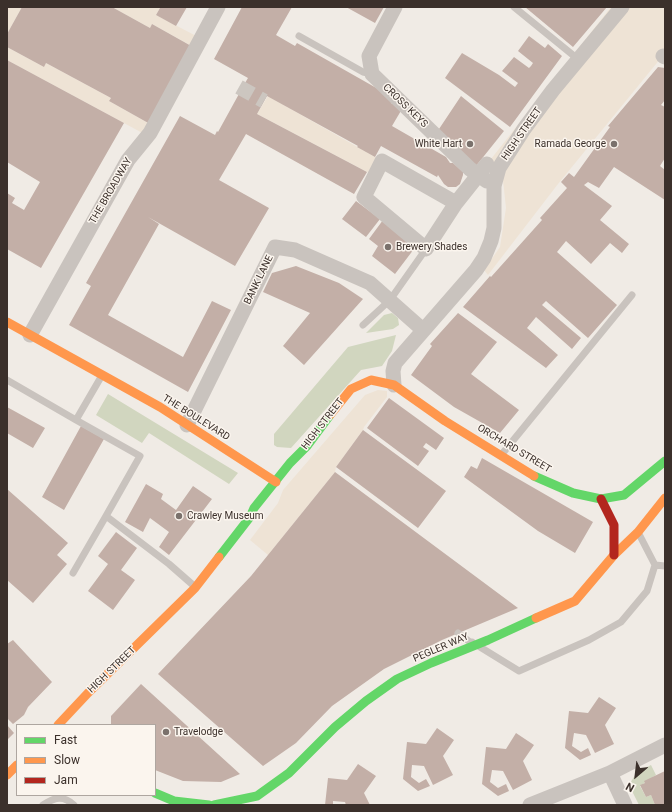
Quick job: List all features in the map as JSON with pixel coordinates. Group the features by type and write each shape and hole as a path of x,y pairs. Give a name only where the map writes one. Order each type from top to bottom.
{"main road":[{"name":"THE BOULEVARD","path":"7,322 160,407 276,482"},
{"name":"HIGH STREET","path":"59,724 88,693 195,588 250,517 254,508 290,463 307,446 336,406 351,389 371,380 394,385"},
{"name":"ORCHARD STREET","path":"394,385 446,421 540,479 573,493 601,499"},
{"path":"614,555 614,525 601,499 624,495 665,461"},
{"name":"PEGLER WAY","path":"214,805 257,796 289,773 335,727 366,701 397,679 575,601 614,555 638,532 665,498"},
{"path":"64,718 71,724"},
{"path":"7,775 16,767"},
{"path":"156,793 174,801 209,805"}],"street":[{"name":"THE BROADWAY","path":"30,335 128,160 150,133 199,45 218,7"},
{"path":"372,74 369,56 395,7"},
{"name":"HIGH STREET","path":"394,385 392,371 394,363 476,270 484,258 491,241 494,228 494,186 499,168 524,129 553,90 622,7"},
{"name":"CROSS KEYS","path":"372,74 470,169 483,170 494,186"},
{"path":"456,203 382,161 364,197 426,250 456,203 483,170"},
{"name":"BANK LANE","path":"187,425 275,247 295,250 370,283 424,330"},
{"path":"530,805 610,773 665,745"},
{"path":"610,773 625,805"}],"lane":[{"path":"514,7 579,60"},
{"path":"299,36 363,72 372,74"},
{"path":"363,325 390,300 426,250"},
{"path":"502,455 632,295"},
{"path":"76,420 102,375"},
{"path":"7,380 140,456 73,573"},
{"path":"106,516 169,564 195,588"},
{"path":"477,644 519,671 589,640 621,622 647,591 655,565 638,532"},
{"path":"655,565 665,566"},
{"path":"458,633 470,642 488,640"},
{"path":"43,805 59,798 65,798 74,805"}],"green space":[{"path":"392,313 398,318 399,325 393,329 366,333 384,315"},
{"path":"396,335 392,351 382,366 361,370 291,448 277,447 274,445 274,434 348,347"},
{"path":"108,394 238,473 229,484 149,433 142,443 96,415"},
{"path":"651,765 656,775 640,786 646,797 651,795 655,805 639,805 629,785 637,772"}],"shaded area":[{"path":"7,7 22,7 7,34"},
{"path":"112,7 158,7 160,8 156,15 202,39 197,49 152,24 150,28"},
{"path":"611,7 665,7 665,53 558,184 488,275 484,270 500,247 506,208 503,180 487,164"},
{"path":"7,47 44,67 46,63 111,98 109,101 150,124 148,136 7,60"},
{"path":"268,96 382,161 373,175 257,114"},
{"path":"378,390 387,391 387,397 336,467 335,472 268,555 250,540 278,503 283,490 365,395"}],"building":[{"path":"22,7 112,7 150,28 152,24 193,47 150,124 109,101 111,98 46,63 44,67 7,47 7,34"},
{"path":"158,7 187,7 176,26 156,15 160,8"},
{"path":"242,7 292,7 276,35 295,46 297,43 394,98 391,103 402,109 392,126 446,157 450,163 453,163 463,172 463,175 460,184 456,187 448,187 438,175 437,177 381,146 375,157 357,147 358,146 267,96 257,114 367,172 354,194 246,134 219,180 269,208 235,266 148,217 159,224 108,315 183,357 212,301 231,310 188,392 69,325 91,286 86,283 180,116 215,135 248,78 214,59"},
{"path":"346,7 384,7 375,23"},
{"path":"525,7 607,7 573,47"},
{"path":"529,36 545,48 548,44 562,56 510,127 445,78 462,53 499,75 515,87 518,83 502,71 514,57 529,68 531,66 533,63 518,51"},
{"path":"7,60 124,123 41,268 7,249 7,193 15,198 12,203 24,210 40,182 7,162"},
{"path":"658,67 665,68 665,100 661,105 665,107 665,158 660,166 665,170 665,200 614,167 599,188 588,182 584,185 612,206 600,220 629,244 622,253 610,243 591,264 566,241 557,252 617,305 588,338 546,301 542,305 581,338 572,349 536,317 527,328 558,355 546,368 463,307 542,220 540,218 567,188 561,182 569,173 574,177 610,127 608,126"},
{"path":"461,96 504,131 476,166 437,132"},
{"path":"356,201 380,219 366,237 342,219"},
{"path":"383,220 417,245 395,274 372,256 378,246 369,239"},
{"path":"296,266 339,283 363,299 304,365 283,346 310,313 263,292 272,273"},
{"path":"458,313 497,342 471,374 519,410 500,433 454,407 411,375 432,346 430,344"},
{"path":"389,398 444,438 436,450 426,443 423,447 429,451 418,466 367,428"},
{"path":"7,407 45,428 33,448 7,433"},
{"path":"81,426 104,439 64,510 42,497"},
{"path":"363,430 446,491 418,528 336,467"},
{"path":"482,458 593,522 575,553 538,531 464,477 471,466 477,469"},
{"path":"335,472 518,608 442,640 384,669 332,706 296,743 263,766 158,674 251,576"},
{"path":"146,484 163,494 161,499 176,510 193,486 212,499 169,555 159,547 169,532 150,518 143,532 125,522"},
{"path":"7,489 68,543 57,555 67,564 33,603 7,580"},
{"path":"116,532 137,548 121,570 135,580 113,610 88,591 108,564 98,556"},
{"path":"13,640 52,682 28,707 24,715 13,724 7,718 7,644"},
{"path":"141,684 240,774 221,782 183,781 156,770 156,724 111,724 111,716"},
{"path":"599,697 616,708 605,725 614,744 595,753 586,735 574,733 572,746 581,752 588,748 591,755 580,760 565,748 569,711 588,713"},
{"path":"7,725 14,733 7,740"},
{"path":"437,728 454,740 443,756 453,775 433,785 424,766 412,765 411,777 419,783 426,779 430,786 418,791 403,779 407,742 426,744"},
{"path":"516,733 534,745 523,761 532,780 513,790 503,771 492,770 490,782 498,788 506,784 509,791 498,796 482,784 486,747 506,749"},
{"path":"358,764 376,776 364,793 370,805 346,805 345,802 333,801 333,805 325,805 328,778 347,780"},
{"path":"665,771 665,805 655,805 651,795 646,797 640,785 645,783 644,781"}],"tunnel":[{"path":"239,87 264,101"}],"traffic: fast":[{"path":"219,557 250,517 254,508 290,463 307,446 330,415"},
{"path":"534,476 573,493 601,499 624,495 665,461"},
{"path":"214,805 257,796 289,773 335,727 366,701 397,679 536,618"},
{"path":"156,793 174,801 209,805"}],"traffic: slow":[{"path":"7,322 160,407 276,482"},
{"path":"330,415 351,389 371,380 394,385 445,421 534,476"},
{"path":"536,618 575,601 614,555 638,532 665,498"},
{"path":"59,724 88,693 195,588 219,557"},
{"path":"7,775 16,766"}],"traffic: jam":[{"path":"601,499 614,525 614,555"}],"place":[{"name":"White Hart","path":"470,144"},
{"name":"Ramada George","path":"614,144"},
{"name":"Brewery Shades","path":"388,247"},
{"name":"Crawley Museum","path":"179,516"},
{"name":"Travelodge","path":"166,732"}]}
